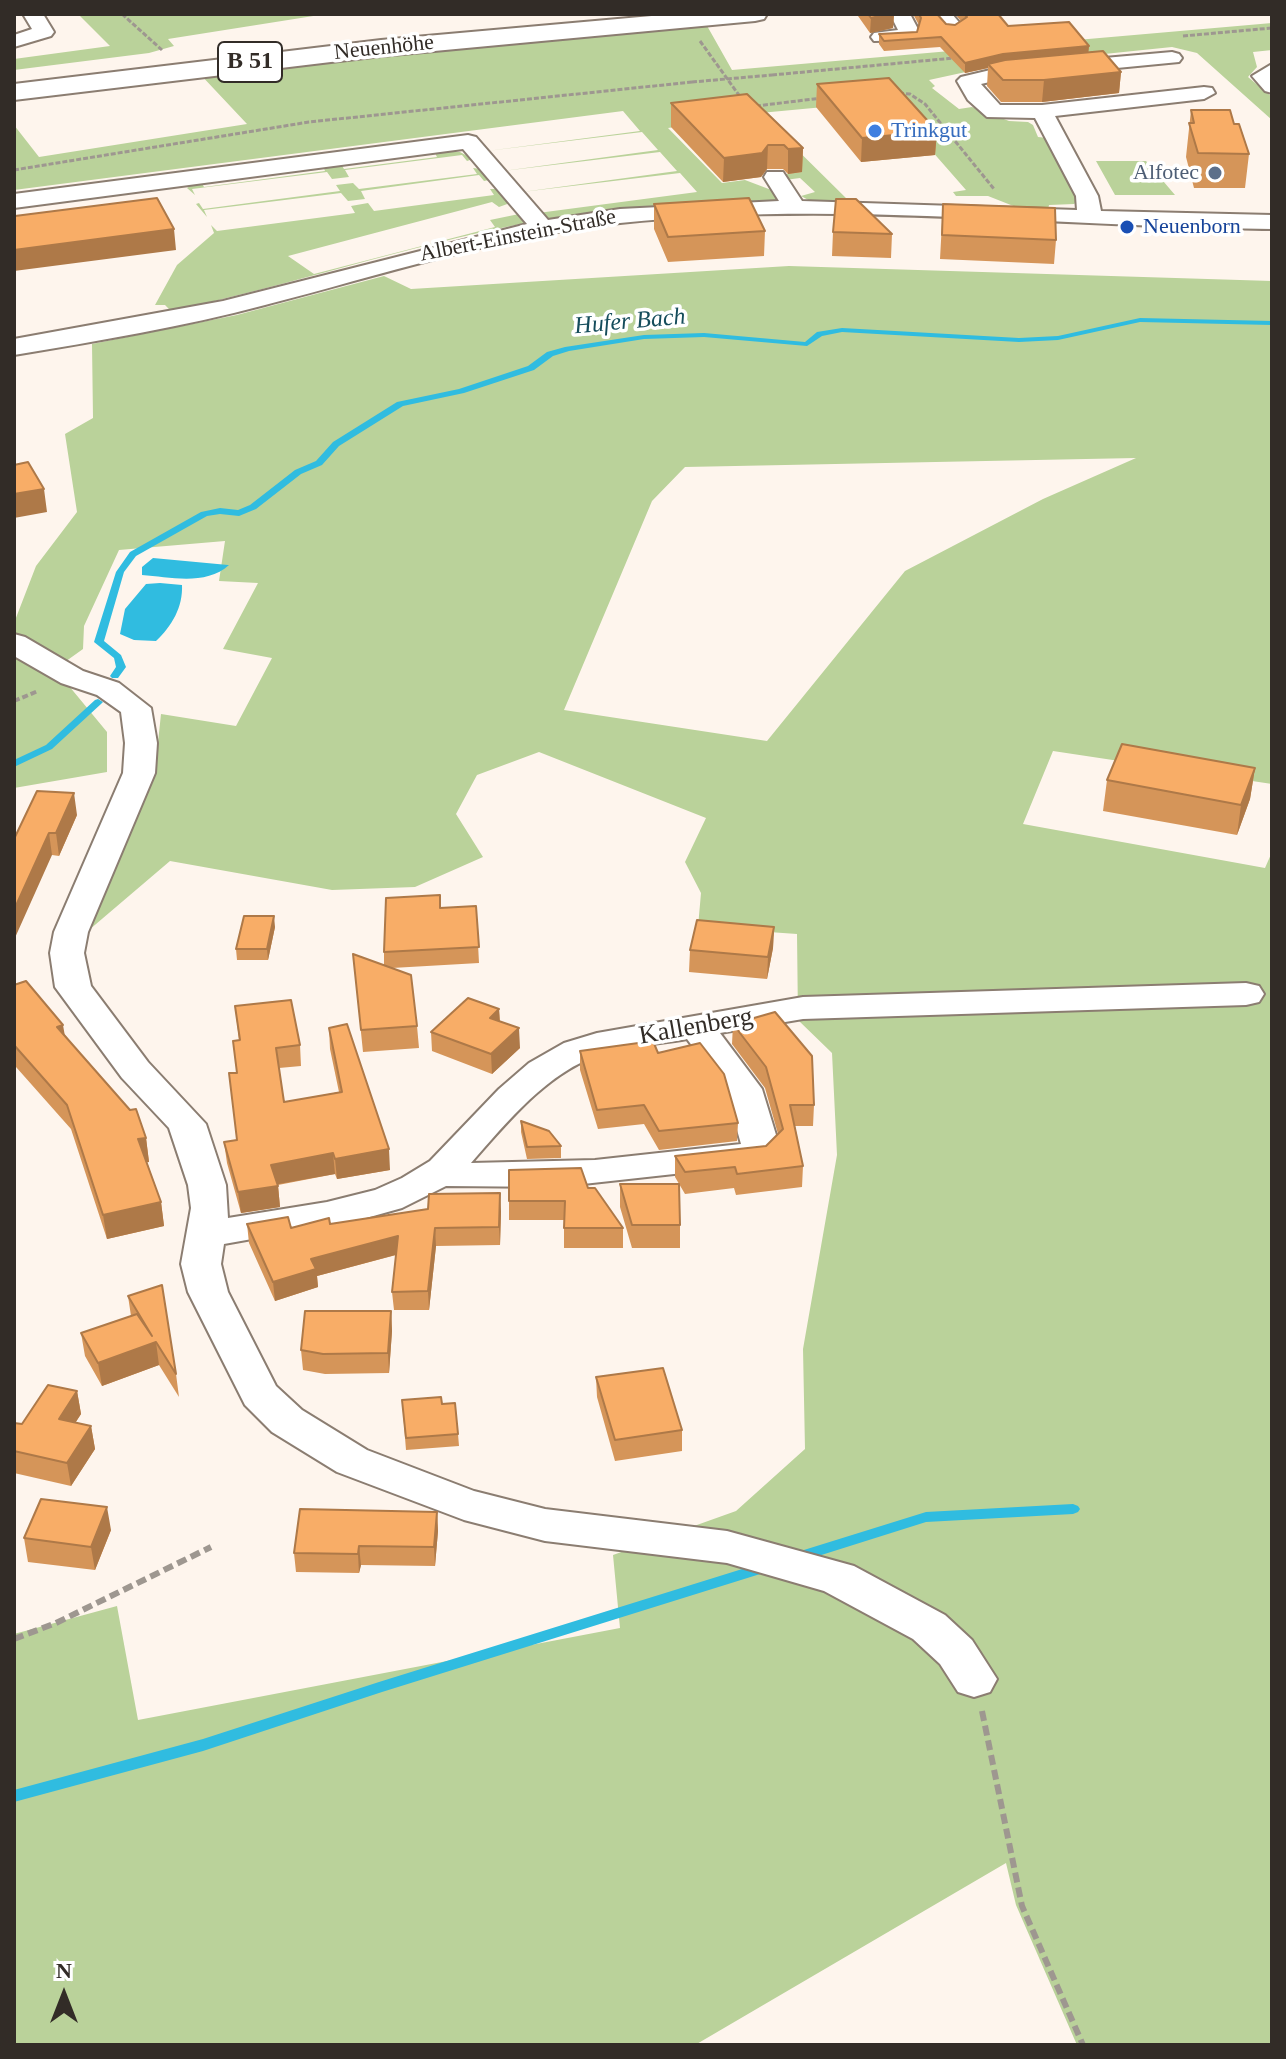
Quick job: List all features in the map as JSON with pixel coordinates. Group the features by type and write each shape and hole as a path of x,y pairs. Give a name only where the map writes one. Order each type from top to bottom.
{"main road":[{"name":"Neuenhöhe","path":"14,92 352,51 755,14"}],"street":[{"path":"14,41 44,32 33,14"},
{"path":"881,37 908,36 900,14"},
{"path":"1172,58 1003,73 968,81 968,86 995,112 1042,111 1204,93"},
{"path":"1272,70 1262,76 1272,87"},
{"path":"1042,111 1087,196 1090,218"},
{"path":"14,201 468,142 542,227"},
{"path":"775,177 795,208"},
{"name":"Albert-Einstein-Straße","path":"14,347 197,314 436,250 542,227 657,213 795,208 1272,222"},
{"path":"14,643 72,677 108,689 136,708 141,743 139,773 71,932 67,953 73,987 135,1070 187,1124 207,1185 210,1208 201,1264 208,1292 260,1395 287,1421 352,1461 464,1504 545,1525 727,1547 838,1578 929,1627 956,1652 974,1679"},
{"name":"Kallenberg","path":"205,1234 332,1214 412,1189 438,1173 539,1070 577,1050 803,1008 1246,994"},
{"path":"438,1173 473,1177 583,1173 752,1155 761,1148 744,1089 696,1027"}],"path":[{"path":"122,14 168,57"},
{"path":"687,20 712,63 743,100"},
{"path":"14,170 309,122 772,75"},
{"path":"895,93 910,94 925,104 1015,215"},
{"path":"759,113 751,106 823,98"},
{"path":"14,1639 56,1623 211,1547"},
{"path":"974,1679 1022,1906 1083,2045"}],"green space":[{"path":"78,14 326,14 168,39 174,46 149,53 14,70 14,59 110,46"},
{"path":"1272,23 1272,50 1253,52 1257,67 1248,77 1272,97 1272,120 1197,53 1172,47 998,65 929,80 935,86 932,88 959,109 972,107 1009,121 1028,122 1033,125 1038,137 1048,138 1079,200 1074,204 1049,205 1048,210 1021,209 988,196 956,196 953,192 966,190 888,101 760,113 848,203 812,202 801,196 815,192 800,178 785,180 779,175 801,172 749,117 668,128 722,183 745,180 774,191 779,202 661,206 546,219 538,213 697,192 680,173 522,192 677,171 660,152 503,171 658,150 642,132 487,151 640,131 623,111 14,190 14,125 39,157 247,124 199,73 706,24 732,70"},
{"path":"434,151 460,152 473,159 467,161 462,155 345,170 349,177 332,179 327,172 192,189 195,195 187,188 200,180 204,187 325,171 323,166 341,164 344,169 437,157"},
{"path":"1096,161 1146,161 1175,195 1115,195"},
{"path":"473,168 481,169 489,180 484,181 479,175 361,191 365,199 348,201 341,193 204,210 207,217 196,204 199,203 203,209 340,191 336,185 353,183 359,189 477,174"},
{"path":"490,189 497,189 510,203 499,207 492,202 288,256 314,274 495,227 490,220 519,214 525,223 171,311 165,305 155,305 177,265 214,233 211,225 217,231 355,213 351,206 368,203 374,211 494,195"},
{"path":"789,266 1272,281 1272,784 1053,751 1023,824 1265,868 1272,852 1272,2045 1077,2045 1016,1905 1006,1863 695,2045 14,2045 14,1634 117,1606 138,1720 620,1628 613,1555 736,1511 805,1449 803,1349 837,1155 832,1053 798,1020 797,934 698,927 701,893 685,862 706,818 539,752 477,775 456,814 483,857 415,887 332,890 170,861 89,930 155,771 161,714 236,726 272,658 223,649 258,583 219,581 225,541 119,550 84,626 83,649 55,669 107,732 107,772 14,788 14,623 36,566 77,512 65,434 93,418 92,344 237,315 384,276 411,289","holes":["1136,458 1043,499 905,571 767,741 564,710 652,501 685,467"]}],"water":[{"path":"153,558 229,565 220,572 199,578 142,575 142,567"},
{"path":"146,584 182,585 178,608 167,629 156,641 134,640 120,634 125,609"}],"building":[{"path":"919,14 937,14 946,24 955,25 967,17 964,14 998,14 1008,26 1069,22 1089,46 1003,54 965,63 941,37 884,41 879,34 917,32 921,18"},
{"path":"1103,51 1121,72 1044,80 1003,80 988,64 1005,60"},
{"path":"889,78 937,131 862,138 817,84"},
{"path":"747,94 803,148 768,145 762,153 724,158 671,103"},
{"path":"1191,110 1230,110 1234,124 1239,124 1249,154 1198,153 1189,123 1194,123"},
{"path":"157,198 174,229 14,250 14,214"},
{"path":"749,198 765,231 668,237 654,204"},
{"path":"836,199 856,199 892,234 833,232"},
{"path":"943,204 1055,208 1056,240 942,235"},
{"path":"28,462 44,489 14,494 14,465"},
{"path":"1122,744 1255,768 1241,805 1107,780"},
{"path":"37,791 74,793 56,833 49,833 14,910 14,839"},
{"path":"440,895 440,908 476,906 479,947 384,952 386,898"},
{"path":"244,916 274,916 267,949 236,949"},
{"path":"697,920 774,927 768,957 690,950"},
{"path":"353,954 411,975 417,1026 361,1030"},
{"path":"26,981 63,1025 57,1027 130,1110 136,1109 146,1138 138,1139 161,1202 103,1215 67,1105 14,1045 14,985"},
{"path":"468,998 499,1009 490,1018 519,1028 491,1054 431,1032"},
{"path":"291,1000 300,1045 276,1048 284,1102 342,1092 329,1028 347,1024 389,1149 335,1159 333,1153 271,1165 278,1186 238,1192 224,1142 237,1140 229,1073 237,1073 233,1041 240,1040 235,1006"},
{"path":"775,1012 812,1056 814,1105 790,1105 803,1166 737,1174 735,1167 685,1172 675,1156 766,1146 783,1129 766,1067 733,1024"},
{"path":"653,1041 658,1053 700,1043 724,1074 738,1123 659,1131 644,1105 597,1110 580,1051"},
{"path":"521,1121 549,1131 561,1146 527,1147"},
{"path":"581,1168 588,1188 595,1188 623,1228 564,1228 565,1201 509,1201 509,1170"},
{"path":"620,1184 679,1184 680,1225 632,1225"},
{"path":"500,1193 499,1227 435,1228 428,1291 392,1292 398,1236 311,1259 316,1269 273,1282 247,1224 288,1217 291,1228 329,1218 330,1224 428,1209 429,1194"},
{"path":"162,1285 176,1374 156,1342 98,1363 81,1333 137,1314 152,1336 128,1296"},
{"path":"305,1311 391,1311 388,1353 323,1354 301,1350"},
{"path":"663,1368 682,1430 615,1440 596,1377"},
{"path":"48,1385 77,1391 59,1419 91,1426 67,1463 14,1451 14,1423 22,1424"},
{"path":"441,1397 442,1404 455,1403 458,1434 406,1438 402,1400"},
{"path":"41,1499 107,1507 91,1547 24,1538"},
{"path":"300,1509 437,1512 434,1547 359,1546 358,1554 294,1553"}],"waterway":[{"name":"Hufer Bach","path":"115,676 121,667 118,657 99,642 120,572 133,554 204,514 220,511 239,513 253,507 298,472 319,463 336,444 400,404 461,391 531,368 550,354 644,337 704,335 807,344 820,334 842,330 1019,340 1058,338 1140,320 1272,323"},
{"name":"Hufer Bach","path":"14,764 49,747 98,702"},
{"path":"796,1558 926,1517 1073,1509"},
{"path":"14,1796 203,1745 768,1566"}],"place":[{"name":"Trinkgut","path":"875,131"},
{"name":"Alfotec","path":"1215,173"},
{"name":"Neuenborn","path":"1127,227"}]}
